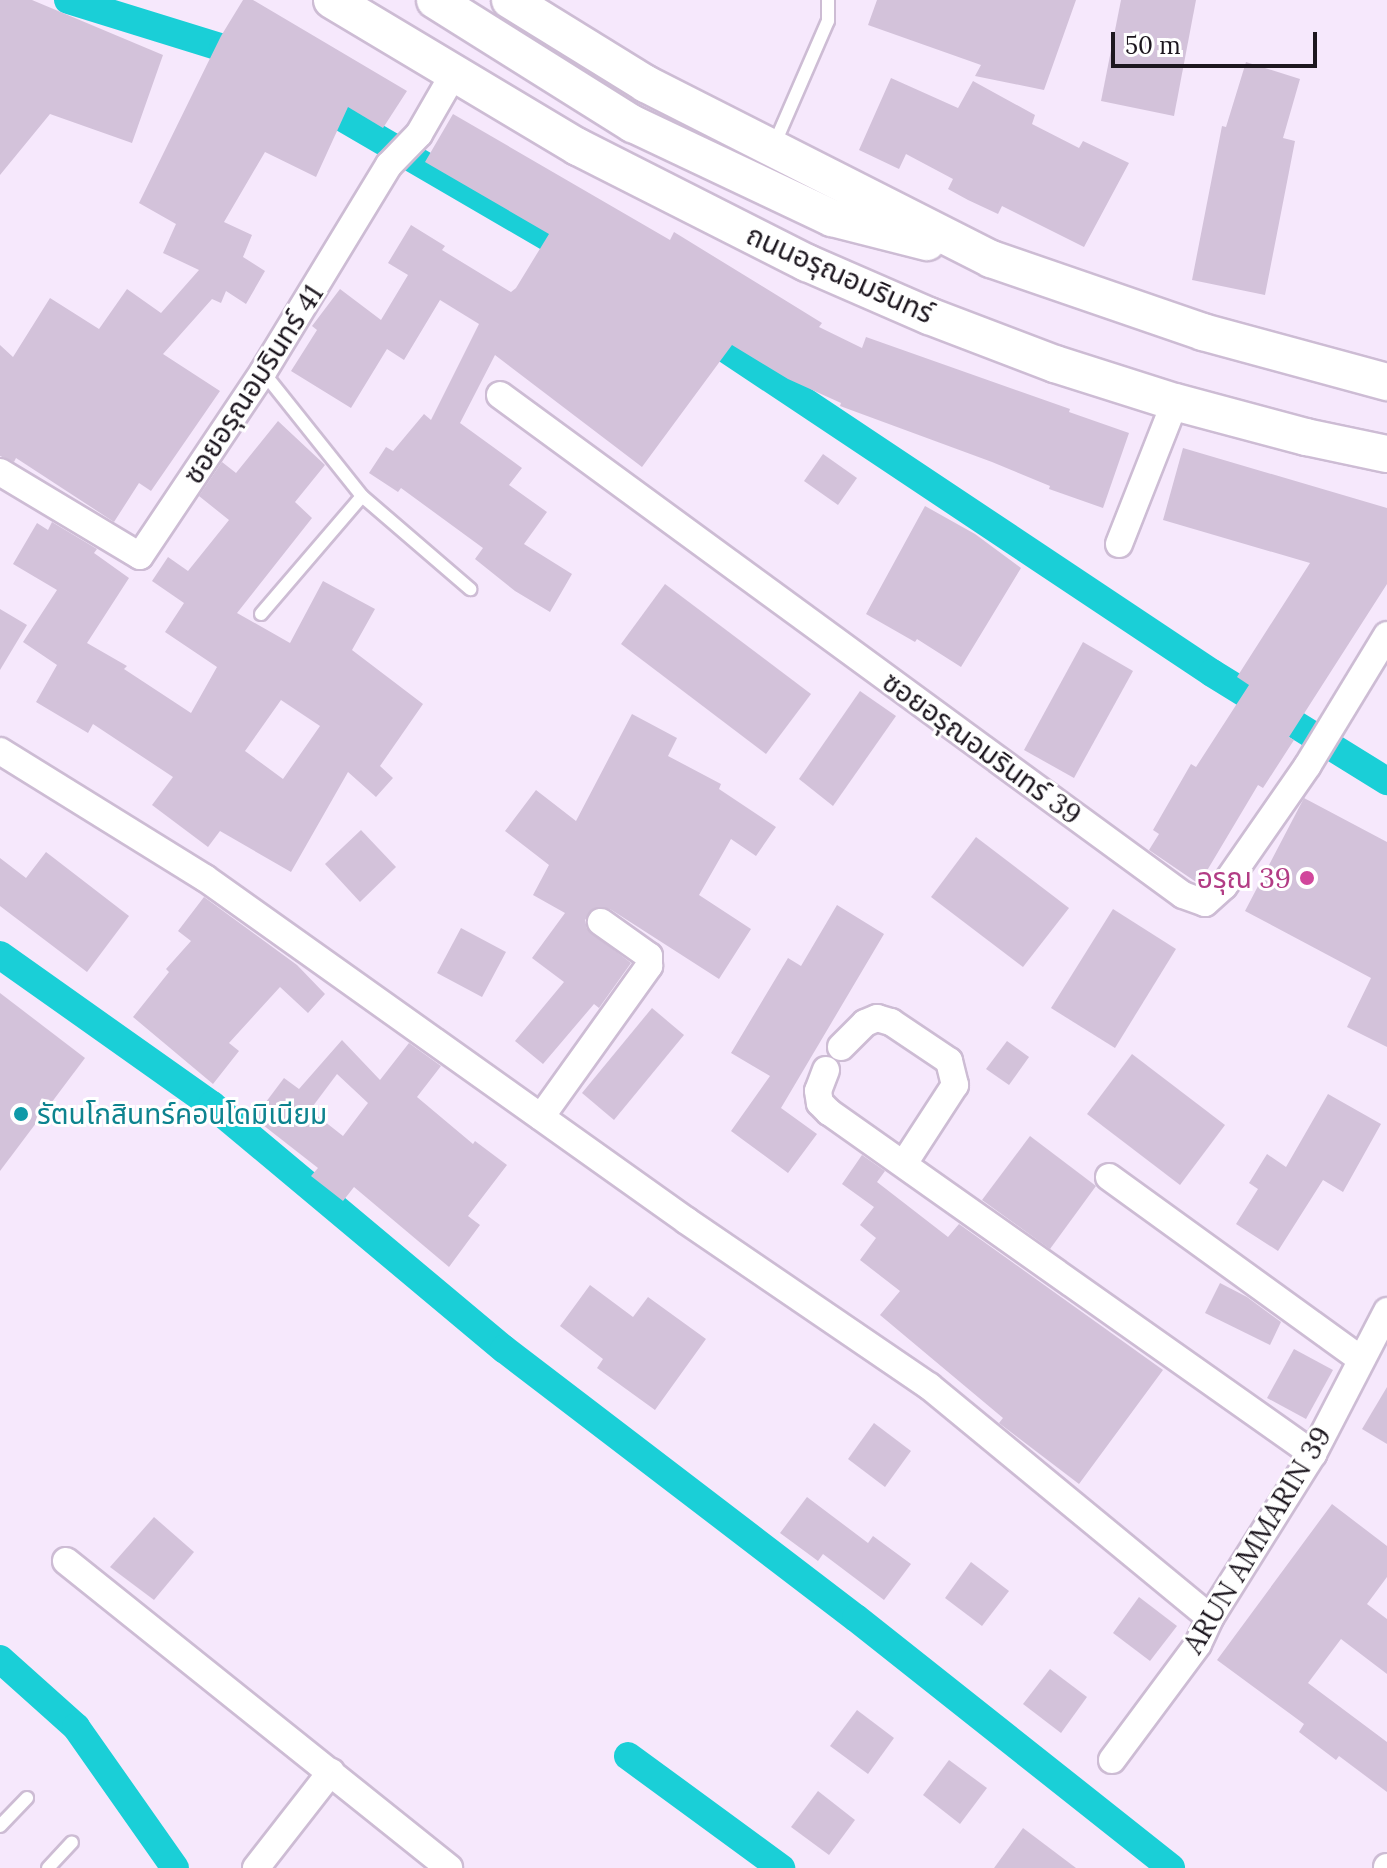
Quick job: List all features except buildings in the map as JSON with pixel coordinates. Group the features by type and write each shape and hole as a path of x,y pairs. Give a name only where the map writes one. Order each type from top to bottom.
{"main road":[{"name":"ถนนอรุณอมรินทร์","path":"332,0 578,147 807,263 929,316 1055,364 1175,402 1306,437 1387,454"},
{"path":"435,0 633,124 832,218 991,259 1203,332 1387,382"},
{"path":"510,0 646,84 991,259"}],"street":[{"name":"ซอยอรุณอมรินทร์ 41","path":"0,472 140,556 263,372 401,154 419,134 453,75"},
{"name":"ซอยอรุณอมรินทร์ 39","path":"500,395 1183,895 1205,903 1224,886 1308,765 1387,635"},
{"path":"1119,544 1175,402"},
{"path":"0,751 205,878 541,1117 929,1386 1210,1618"},
{"path":"541,1117 649,966 649,956 601,922"},
{"path":"841,1047 865,1023 877,1018 891,1022 949,1061 955,1085 905,1162"},
{"path":"826,1070 818,1091 820,1103 1313,1454"},
{"path":"1109,1177 1372,1354"},
{"name":"ARUN AMMARIN 39","path":"1112,1760 1198,1644 1210,1618 1372,1354 1387,1311"},
{"path":"66,1561 449,1868"},
{"path":"256,1868 331,1772"}],"lane":[{"path":"772,148 828,21 828,0"},
{"path":"263,372 362,496 470,589"},
{"path":"261,614 362,496"},
{"path":"0,1826 27,1798"},
{"path":"48,1868 72,1842"}],"waterway":[{"path":"68,0 223,48 248,62"},
{"path":"312,100 580,256"},
{"path":"696,329 1212,673 1387,781"},
{"path":"0,955 212,1105 504,1349 856,1618 1171,1868"},
{"path":"0,1659 76,1727 175,1868"},
{"path":"628,1756 781,1868"}],"place":[{"name":"อรุณ 39","path":"1307,878"},
{"name":"รัตนโกสินทร์คอนโดมิเนียม","path":"21,1114"}]}
